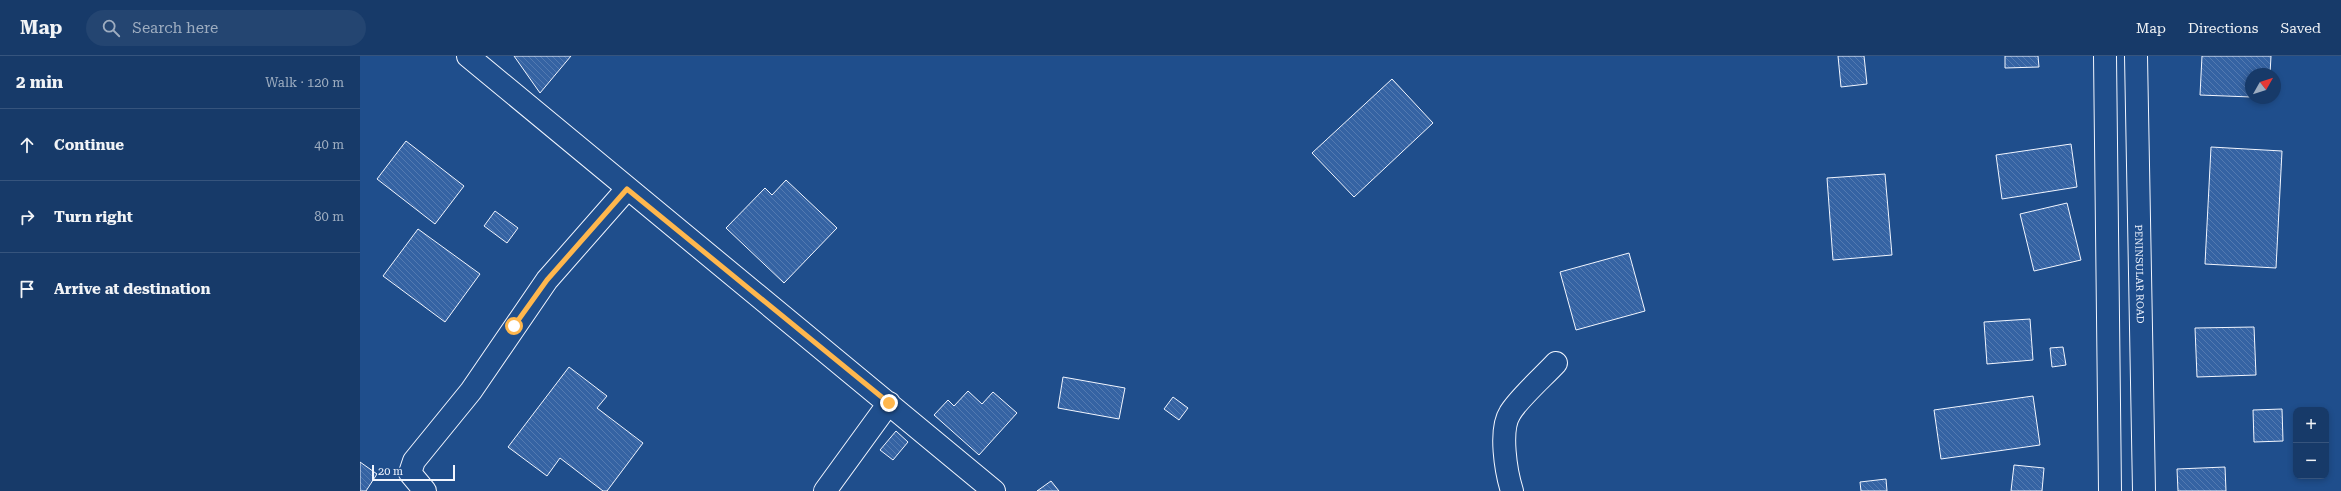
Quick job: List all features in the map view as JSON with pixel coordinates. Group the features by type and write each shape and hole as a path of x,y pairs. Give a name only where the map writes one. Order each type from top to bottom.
{"street":[{"path":"468,56 994,491"},
{"path":"2105,56 2110,491"},
{"name":"PENINSULAR ROAD","path":"2136,56 2144,491"},
{"path":"425,491 410,473 414,461 471,391 547,280 627,189"},
{"path":"1512,491 1508,478 1504,432 1510,413 1556,364"},
{"path":"825,491 889,403"}],"building":[{"path":"514,56 571,56 540,93"},
{"path":"1838,56 1864,56 1867,84 1841,87"},
{"path":"2005,56 2038,56 2039,67 2005,68"},
{"path":"2202,56 2271,56 2270,68 2245,68 2245,97 2200,95"},
{"path":"1392,79 1433,123 1354,197 1312,153"},
{"path":"406,141 464,186 435,224 377,179"},
{"path":"2071,144 2077,187 2002,199 1996,155"},
{"path":"2211,147 2282,151 2276,268 2205,264"},
{"path":"1885,174 1892,255 1833,260 1827,178"},
{"path":"786,180 837,228 784,283 726,228 765,188 772,195"},
{"path":"2067,203 2081,260 2034,271 2020,214"},
{"path":"495,211 518,228 507,243 484,226"},
{"path":"418,229 480,274 445,322 383,276"},
{"path":"1629,253 1645,311 1576,330 1560,272"},
{"path":"2030,319 2033,360 1987,364 1984,322"},
{"path":"2254,327 2256,375 2197,377 2195,328"},
{"path":"2063,347 2066,365 2052,367 2050,348"},
{"path":"569,367 607,396 597,408 643,443 607,491 603,491 560,458 547,476 508,447"},
{"path":"1063,377 1125,388 1119,419 1058,408"},
{"path":"968,391 982,404 993,392 1017,413 979,455 934,415 948,400 954,406"},
{"path":"2033,396 2040,445 1941,459 1934,410"},
{"path":"1173,397 1188,408 1179,420 1164,409"},
{"path":"2282,409 2283,441 2254,442 2253,410"},
{"path":"896,431 908,442 893,460 880,450"},
{"path":"360,462 377,474 366,491 360,491"},
{"path":"2014,465 2044,468 2042,491 2011,491"},
{"path":"2225,467 2226,491 2178,491 2177,469"},
{"path":"1886,479 1887,491 1861,491 1860,482"},
{"path":"1051,481 1059,491 1037,491"}],"route":[{"path":"514,326 547,280 627,189 889,403"}]}
